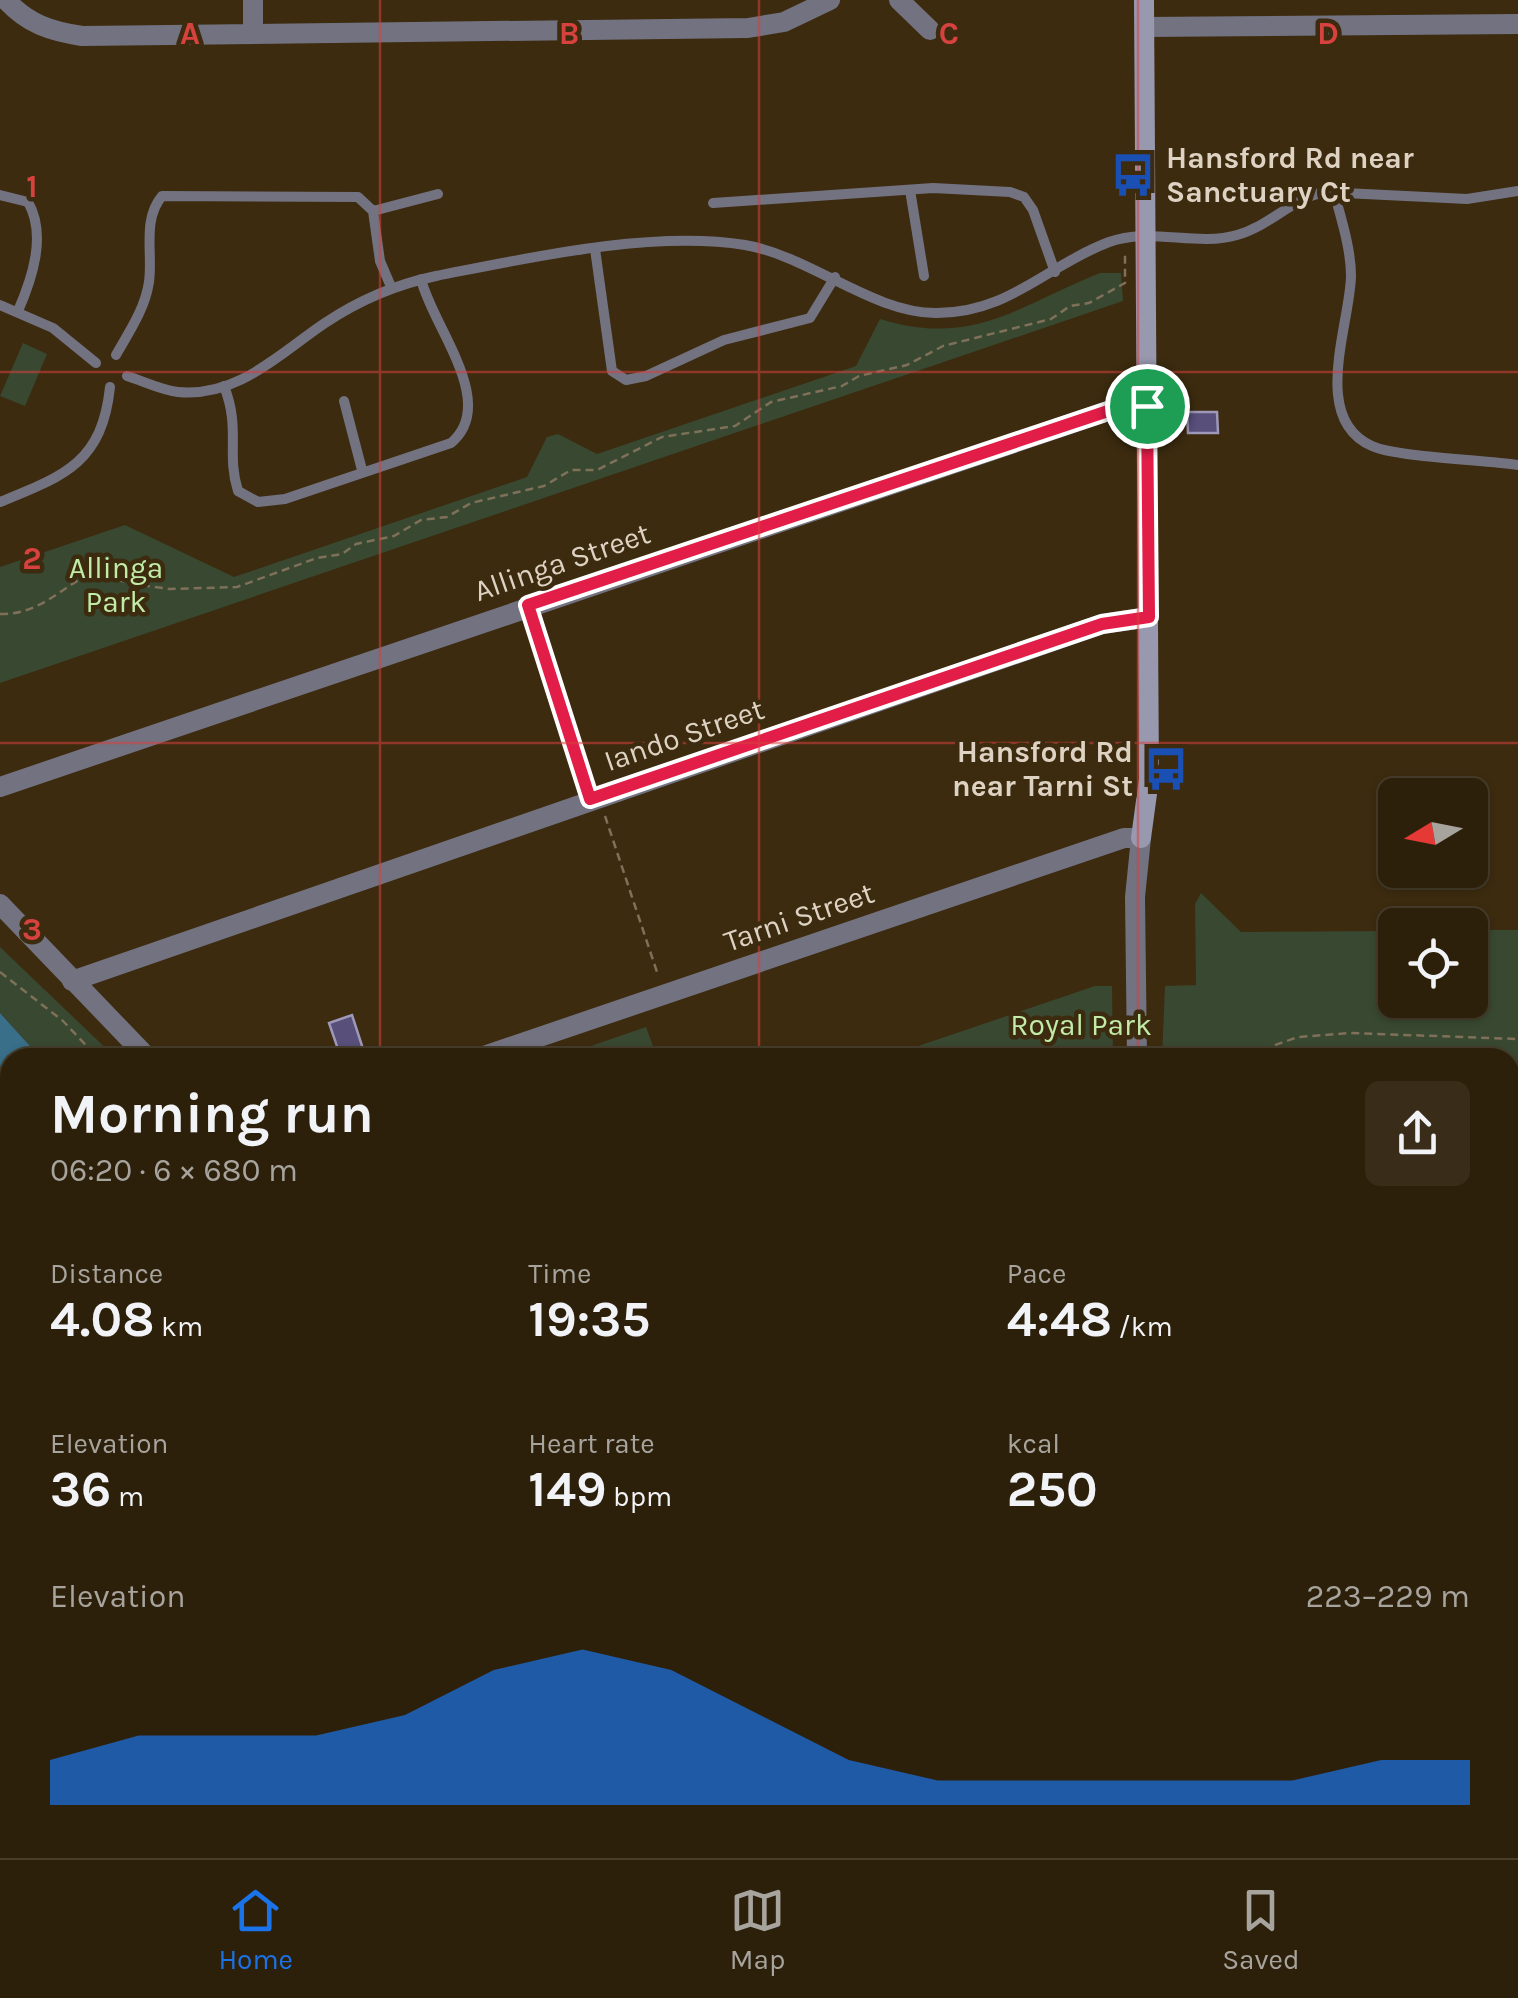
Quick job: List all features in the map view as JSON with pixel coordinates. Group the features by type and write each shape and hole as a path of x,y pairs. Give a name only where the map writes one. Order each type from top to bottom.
{"street":[{"path":"6,0 20,15 48,30 82,36 748,28 784,22 830,0"},
{"path":"253,0 254,31"},
{"path":"899,0 930,30"},
{"path":"1136,1048 1135,897 1150,779 1147,406 1135,238 1144,0"},
{"path":"1145,27 1518,24"},
{"name":"Allinga Street","path":"0,788 528,605 1114,409 1147,406"},
{"name":"Iando Street","path":"72,981 1102,624 1149,617"},
{"name":"Tarni Street","path":"508,1048 1114,840 1141,838"},
{"path":"0,904 138,1048"}],"lane":[{"path":"713,202 910,190 1018,194 1033,210 1054,272"},
{"path":"910,190 924,276"},
{"path":"127,376 178,392 224,386 246,379 326,322 392,289 421,279 557,252 692,242 744,245 796,259 899,307 931,314 990,307 1054,272 1135,238 1234,236 1260,227 1302,197 1334,192 1468,199 1518,191"},
{"path":"1334,192 1351,274 1338,340 1339,402 1346,426 1376,449 1518,465"},
{"path":"0,194 28,202 36,225 35,259 18,311"},
{"path":"116,355 142,308 149,281 151,217 162,196 342,194 364,200 373,211 380,261 392,289"},
{"path":"373,211 438,194"},
{"path":"594,249 606,350 612,371 626,380 646,376 724,340 810,318 834,277"},
{"path":"224,386 235,414 231,468 238,491 258,502 285,499 451,443 463,433 470,418 455,356 428,306 421,279"},
{"path":"0,304 53,328 96,363"},
{"path":"0,502 55,480 80,463 99,434 110,388"},
{"path":"344,401 362,470"}],"path":[{"path":"0,614 45,605 71,582 96,570 127,583 169,589 237,587 318,558 342,554 356,544 394,536 422,520 447,517 471,503 544,486 571,470 597,470 662,437 735,426 771,402 842,386 859,376 907,365 944,346 1051,320 1070,306 1089,304 1125,283 1135,238"},
{"path":"528,605 664,995"},
{"path":"0,972 63,1021 89,1048"},
{"path":"1267,1048 1298,1037 1351,1033 1518,1039"}],"green space":[{"name":"Allinga Park","path":"1100,273 1121,273 1123,301 0,683 0,567 125,525 234,577 527,477 547,437 558,434 597,454 856,366 880,319 913,327 969,326"},
{"path":"23,343 47,354 25,406 0,396"},
{"path":"1201,893 1241,932 1378,931 1378,1018 1488,1018 1488,930 1518,930 1518,1048 1162,1048 1165,986 1196,985 1195,904"},
{"path":"0,947 106,1048 32,1048 0,1013"},
{"name":"Royal Park","path":"1095,986 1112,986 1113,1048 912,1048"},
{"path":"646,1027 654,1048 585,1048"}],"water":[{"path":"0,1013 32,1048 0,1048"}],"building":[{"path":"1187,412 1217,412 1218,433 1188,433"},
{"path":"352,1015 363,1048 338,1048 329,1023"}],"place":[{"name":"Hansford Rd near Sanctuary Ct","path":"1133,175"},
{"name":"Hansford Rd near Tarni St","path":"1166,769"}],"route":[{"path":"1147,406 1149,617 1102,624 590,799 528,605 1120,407 1147,406"}]}
